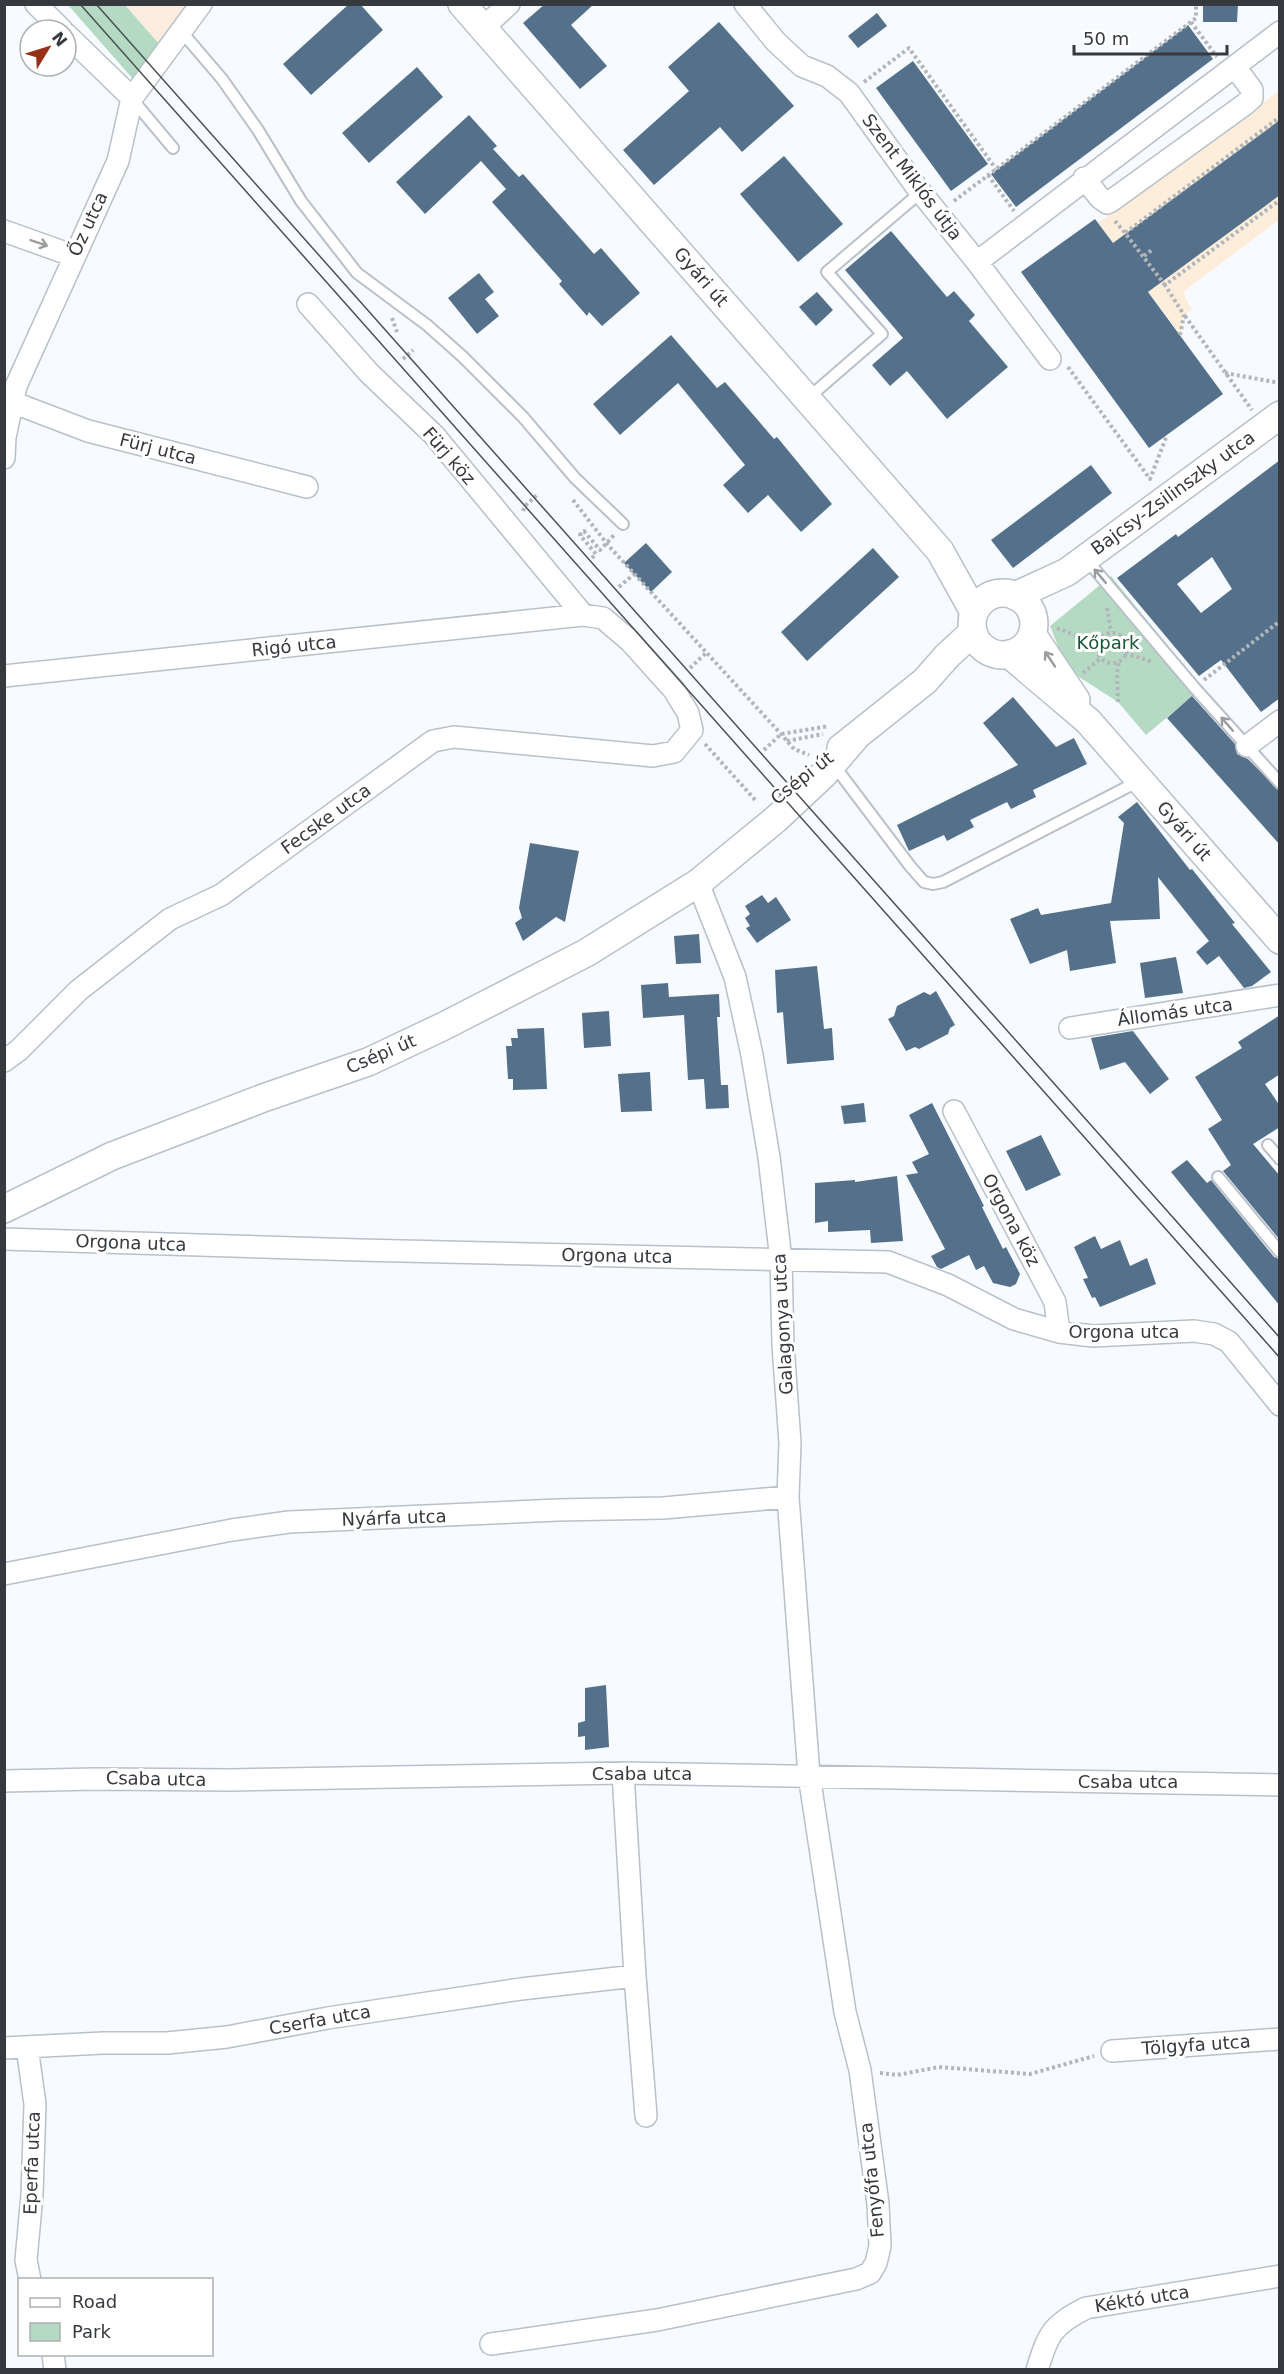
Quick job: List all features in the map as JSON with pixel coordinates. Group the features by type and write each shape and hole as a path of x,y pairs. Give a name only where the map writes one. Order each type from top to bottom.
{"street":[{"path":"36,4 50,18"},
{"name":"Őz utca","path":"4,458 5,437 15,386 118,161 132,98 201,4"},
{"name":"Gyári út","path":"462,4 940,551 986,637 1088,721"},
{"path":"483,28 509,4"},
{"name":"Szent Miklós útja","path":"745,4 776,42 802,66 826,76 849,93 921,192 1056,359"},
{"path":"977,262 1228,66 1280,32"},
{"path":"78,46 132,98"},
{"path":"1084,178 1107,203 1244,105 1252,98 1252,90 1228,66"},
{"path":"4,231 74,256"},
{"name":"Fürj köz","path":"308,303 369,373 434,435 583,615"},
{"name":"Fürj utca","path":"12,402 88,431 307,487"},
{"name":"Bajcsy-Zsilinszky utca","path":"1007,595 1076,565 1280,415"},
{"name":"Gyári út","path":"940,551 1007,595"},
{"name":"Bajcsy-Zsilinszky utca","path":"1038,626 1076,565"},
{"path":"1007,595 1024,601 1038,626 1023,647 986,637 984,599 1007,595"},
{"path":"583,615 603,618 630,641 675,690 688,713 692,730"},
{"name":"Rigó utca","path":"4,676 583,615"},
{"name":"Gyári út","path":"1038,626 1053,664 1088,721 1280,940"},
{"name":"Csépi út","path":"4,1209 112,1156 266,1097 368,1062 586,953 698,883 776,819 844,732 926,681 947,656 986,637"},
{"path":"1247,746 1280,721"},
{"name":"Fecske utca","path":"4,1061 19,1050 80,990 170,919 221,895 433,741 454,737 653,756 674,752 692,730"},
{"name":"Csépi út","path":"733,852 767,805 817,764 844,732"},
{"name":"Galagonya utca","path":"698,883 735,977 752,1055 769,1157 781,1260 783,1345 790,1443 788,1497 809,1775"},
{"name":"Állomás utca","path":"1070,1028 1280,995"},
{"name":"Orgona köz","path":"954,1111 1055,1302 1059,1332"},
{"name":"Orgona utca","path":"4,1239 888,1262 948,1285 1014,1320 1059,1332 1094,1336 1194,1331 1214,1334 1229,1342 1280,1405"},
{"name":"Nyárfa utca","path":"4,1574 232,1530 289,1522 558,1510 663,1508 788,1497"},
{"path":"623,1773 646,2116"},
{"name":"Csaba utca","path":"4,1781 231,1780 623,1773 1280,1785"},
{"name":"Fenyőfa utca","path":"491,2344 657,2320 856,2279 870,2273 876,2263 880,2246 878,2204 860,2070 845,2012 809,1775"},
{"name":"Cserfa utca","path":"4,2048 167,2043 227,2037 328,2018 521,1989 635,1976"},
{"name":"Tölgyfa utca","path":"1112,2051 1280,2039"},
{"name":"Eperfa utca","path":"27,2047 35,2104 32,2195 26,2260 30,2278"},
{"name":"Kéktó utca","path":"1036,2370 1050,2334 1064,2319 1086,2308 1280,2276"}],"lane":[{"path":"181,31 222,79 258,130 301,201 357,273 427,325 463,357 524,417 575,478 623,524"},
{"path":"132,98 173,148"},
{"path":"807,399 882,334 827,272 921,192"},
{"path":"1076,565 1280,783"},
{"path":"821,759 924,882 933,884 943,882 1140,781"},
{"path":"1268,1145 1280,1159"},
{"path":"1218,1178 1280,1252"}],"path":[{"path":"951,203 1196,18 1196,4"},
{"path":"1191,22 1228,66"},
{"path":"861,84 909,48 996,169"},
{"path":"1125,233 1280,117"},
{"path":"988,175 1017,215"},
{"path":"1165,285 1280,200"},
{"path":"1112,218 1144,256 1252,411"},
{"path":"1144,256 1154,249"},
{"path":"1180,335 1184,315"},
{"path":"403,359 413,350"},
{"path":"1056,359 1150,478 1167,435"},
{"path":"1225,373 1280,383"},
{"path":"567,491 607,544 787,741 794,748 821,759"},
{"path":"592,558 596,554 580,535 584,531 600,550 607,544"},
{"path":"619,587 634,574"},
{"path":"1200,684 1280,621"},
{"path":"1038,626 1098,644"},
{"path":"1118,702 1119,662 1125,653 1126,642 1115,633 1106,633 1098,644 1101,658 1108,663 1119,662"},
{"path":"690,668 707,652"},
{"path":"1078,677 1101,658"},
{"path":"692,730 757,802"},
{"path":"764,750 781,734 844,732"},
{"path":"787,741 826,734"},
{"path":"860,2070 897,2075 939,2067 1030,2074 1112,2051"}],"shaded area":[{"path":"125,5 186,5 160,45"},
{"path":"1279,91 1279,220 1183,292 1192,310 1184,315 1180,335 1098,223"}],"green space":[{"path":"68,5 125,5 160,45 133,79"},
{"name":"Kőpark","path":"1111,576 1202,688 1146,735 1118,702 1079,677 1062,656 1050,626"}],"building":[{"path":"349,4 360,4 383,30 311,95 283,64"},
{"path":"545,4 594,4 571,25 607,66 580,89 523,23"},
{"path":"1203,4 1238,4 1237,22 1203,22"},
{"path":"877,13 887,26 858,48 848,36"},
{"path":"719,22 794,106 742,152 720,127 654,185 623,150 689,91 668,67"},
{"path":"1188,25 1213,59 1016,207 991,174"},
{"path":"913,61 988,164 951,191 876,88"},
{"path":"417,67 443,97 369,163 342,133"},
{"path":"469,115 497,146 493,149 519,177 523,174 594,254 601,248 640,293 602,326 589,312 587,316 559,284 562,281 492,202 506,189 481,161 425,214 396,182"},
{"path":"1280,120 1280,195 1148,292 1223,394 1149,448 1021,272 1095,219 1113,243"},
{"path":"784,156 843,224 798,262 740,194"},
{"path":"891,231 947,297 954,291 975,315 969,321 1008,367 947,419 907,371 890,386 872,365 903,338 845,270"},
{"path":"479,273 494,292 485,299 499,316 477,334 448,298"},
{"path":"817,292 833,310 816,326 799,307"},
{"path":"671,335 717,388 725,382 774,439 777,437 832,504 801,532 768,495 748,513 723,485 745,465 678,383 620,435 593,404"},
{"path":"1280,460 1280,698 1261,712 1221,660 1199,676 1117,578 1176,534 1178,537","holes":["1212,557 1232,589 1201,613 1177,584"]},
{"path":"1091,465 1112,493 1013,568 991,540"},
{"path":"646,543 672,572 651,592 624,563"},
{"path":"873,548 899,577 807,661 781,632"},
{"path":"1192,696 1235,744 1237,754 1248,759 1280,791 1280,845 1167,718"},
{"path":"1013,697 1056,747 1074,738 1087,764 1033,790 1036,797 1011,809 1007,802 970,820 974,827 947,841 944,835 909,851 897,825 1018,765 983,723"},
{"path":"1137,802 1235,923 1232,924 1271,972 1252,986 1244,988 1219,956 1207,965 1196,952 1209,941 1158,877 1160,919 1110,921 1116,963 1070,971 1067,950 1030,964 1010,919 1038,908 1041,915 1111,903 1124,823 1118,817"},
{"path":"530,843 579,851 565,922 556,917 523,941 515,923 522,918 519,908"},
{"path":"762,895 768,903 776,897 791,920 757,943 746,928 750,926 745,918 750,914 745,906"},
{"path":"699,934 701,963 676,964 674,936"},
{"path":"1176,957 1183,993 1145,998 1140,963"},
{"path":"817,966 824,1029 832,1028 834,1060 787,1064 783,1012 777,1013 775,970"},
{"path":"668,983 669,997 719,994 720,1017 717,1017 721,1085 728,1085 729,1108 706,1109 704,1079 688,1080 684,1015 643,1018 641,985"},
{"path":"936,991 955,1025 950,1028 948,1034 919,1049 915,1047 906,1051 888,1019 894,1016 897,1006 924,992 930,995"},
{"path":"609,1011 611,1046 584,1048 582,1013"},
{"path":"1280,1015 1280,1074 1265,1084 1280,1106 1280,1127 1253,1144 1280,1176 1280,1240 1223,1171 1231,1165 1208,1129 1222,1120 1195,1077 1242,1048 1238,1042"},
{"path":"544,1028 547,1089 513,1090 513,1079 508,1079 506,1046 512,1046 511,1038 518,1038 517,1029"},
{"path":"1133,1031 1169,1079 1150,1094 1125,1062 1100,1070 1091,1038"},
{"path":"650,1072 652,1111 621,1112 618,1074"},
{"path":"864,1103 866,1122 844,1124 841,1106"},
{"path":"932,1103 1003,1249 1006,1247 1020,1274 1016,1284 1010,1287 993,1283 984,1266 976,1270 969,1255 941,1269 937,1267 931,1256 945,1249 906,1175 918,1173 912,1162 929,1154 909,1115"},
{"path":"1041,1135 1061,1175 1026,1191 1006,1151"},
{"path":"1187,1160 1207,1183 1211,1180 1274,1257 1280,1259 1280,1306 1171,1172"},
{"path":"897,1176 903,1241 871,1243 870,1230 828,1232 828,1221 815,1223 815,1183 855,1180 855,1182"},
{"path":"1095,1236 1101,1249 1120,1240 1130,1266 1147,1258 1156,1284 1100,1307 1095,1297 1092,1298 1083,1279 1088,1278 1074,1247"},
{"path":"606,1685 609,1747 585,1750 585,1736 578,1737 578,1723 585,1721 585,1688"}],"tram line":[{"path":"80,4 1280,1358"},
{"path":"96,4 1280,1338"}]}
